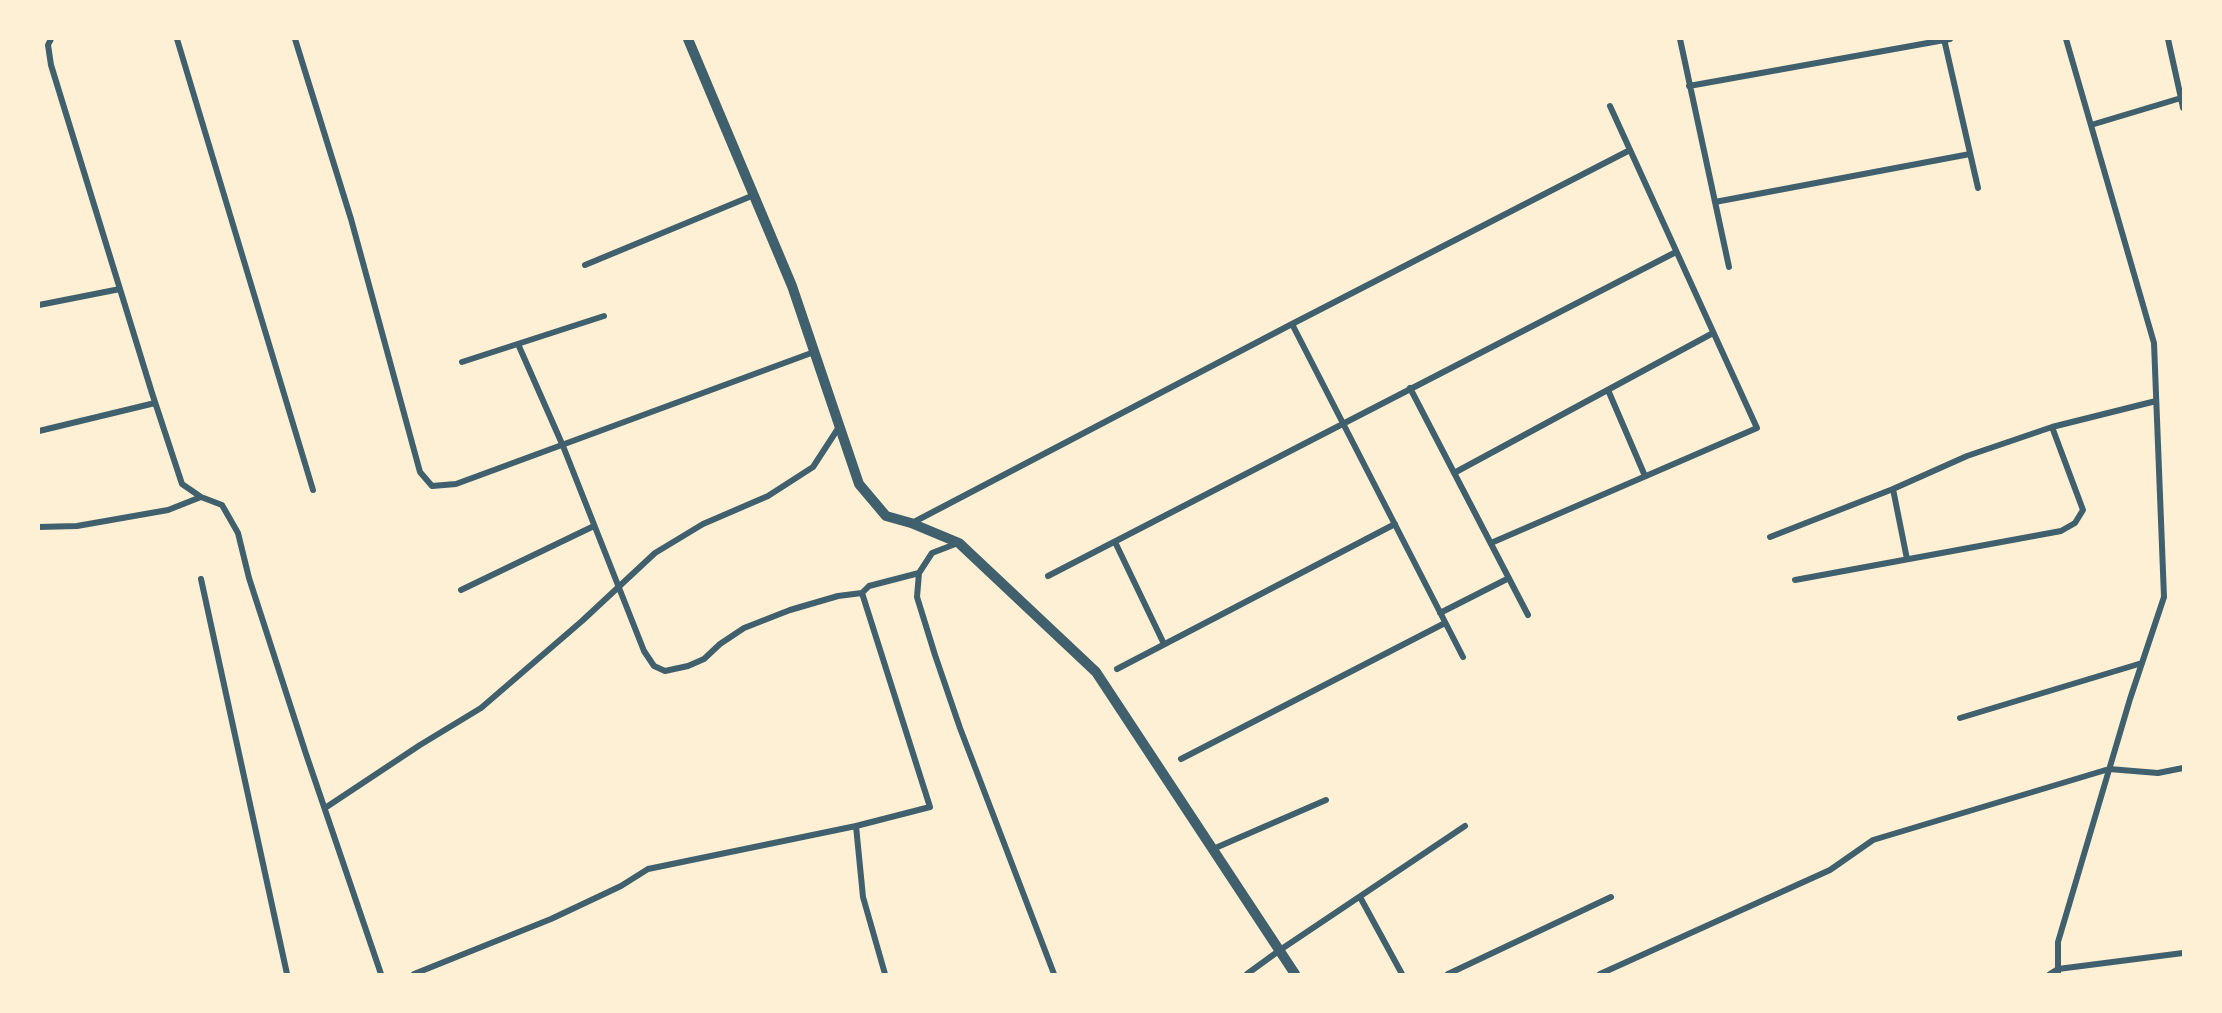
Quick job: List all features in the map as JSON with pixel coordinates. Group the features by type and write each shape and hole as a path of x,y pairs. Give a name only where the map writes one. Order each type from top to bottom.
{"street":[{"path":"51,39 48,45 51,65 155,404 182,484 201,497 222,505 238,533 249,578 381,974"},
{"path":"177,39 313,490"},
{"path":"295,39 351,219 420,472 432,486 456,484 814,352"},
{"path":"688,39 792,286 859,484 886,516 911,523 959,543 1096,672 1295,974"},
{"path":"1680,39 1729,267"},
{"path":"1689,87 1946,39 1978,188"},
{"path":"2058,971 2058,942 2109,769 2164,597 2154,343 2066,39"},
{"path":"2168,39 2183,108"},
{"path":"2091,125 2181,98"},
{"path":"1491,543 1757,428 1610,106"},
{"path":"911,523 1630,150"},
{"path":"1715,202 1970,154"},
{"path":"585,265 754,195"},
{"path":"1048,576 1676,252"},
{"path":"39,305 120,289"},
{"path":"462,362 604,316"},
{"path":"1292,324 1463,657"},
{"path":"1455,473 1713,333"},
{"path":"518,344 563,446 644,651 654,666 665,671 688,666 704,659 720,644 744,628 790,610 838,596 862,593 869,586 919,573"},
{"path":"1410,388 1528,615"},
{"path":"1608,390 1645,476"},
{"path":"1770,537 1893,489 1967,456 2052,427 2156,401"},
{"path":"39,430 155,404"},
{"path":"325,808 481,708 582,621 655,553 703,524 768,496 813,467 840,426"},
{"path":"1795,580 2061,531 2075,523 2083,510 2052,427"},
{"path":"1893,489 1907,559"},
{"path":"39,527 77,526 168,510 201,497"},
{"path":"1117,669 1395,524"},
{"path":"460,590 594,526"},
{"path":"1115,542 1164,644"},
{"path":"959,543 932,554 919,573 917,597 960,728 1054,974"},
{"path":"1440,613 1509,578"},
{"path":"201,579 287,974"},
{"path":"414,974 552,919 621,886 648,869 856,826 930,807 862,593"},
{"path":"1181,759 1445,623"},
{"path":"1960,718 2142,663"},
{"path":"1600,974 1830,870 1873,840 2109,769 2158,773 2183,768"},
{"path":"1212,849 1326,800"},
{"path":"856,826 863,897 885,974"},
{"path":"1248,974 1465,826"},
{"path":"1360,897 1402,974"},
{"path":"1448,974 1611,897"},
{"path":"2050,974 2183,952"}]}
